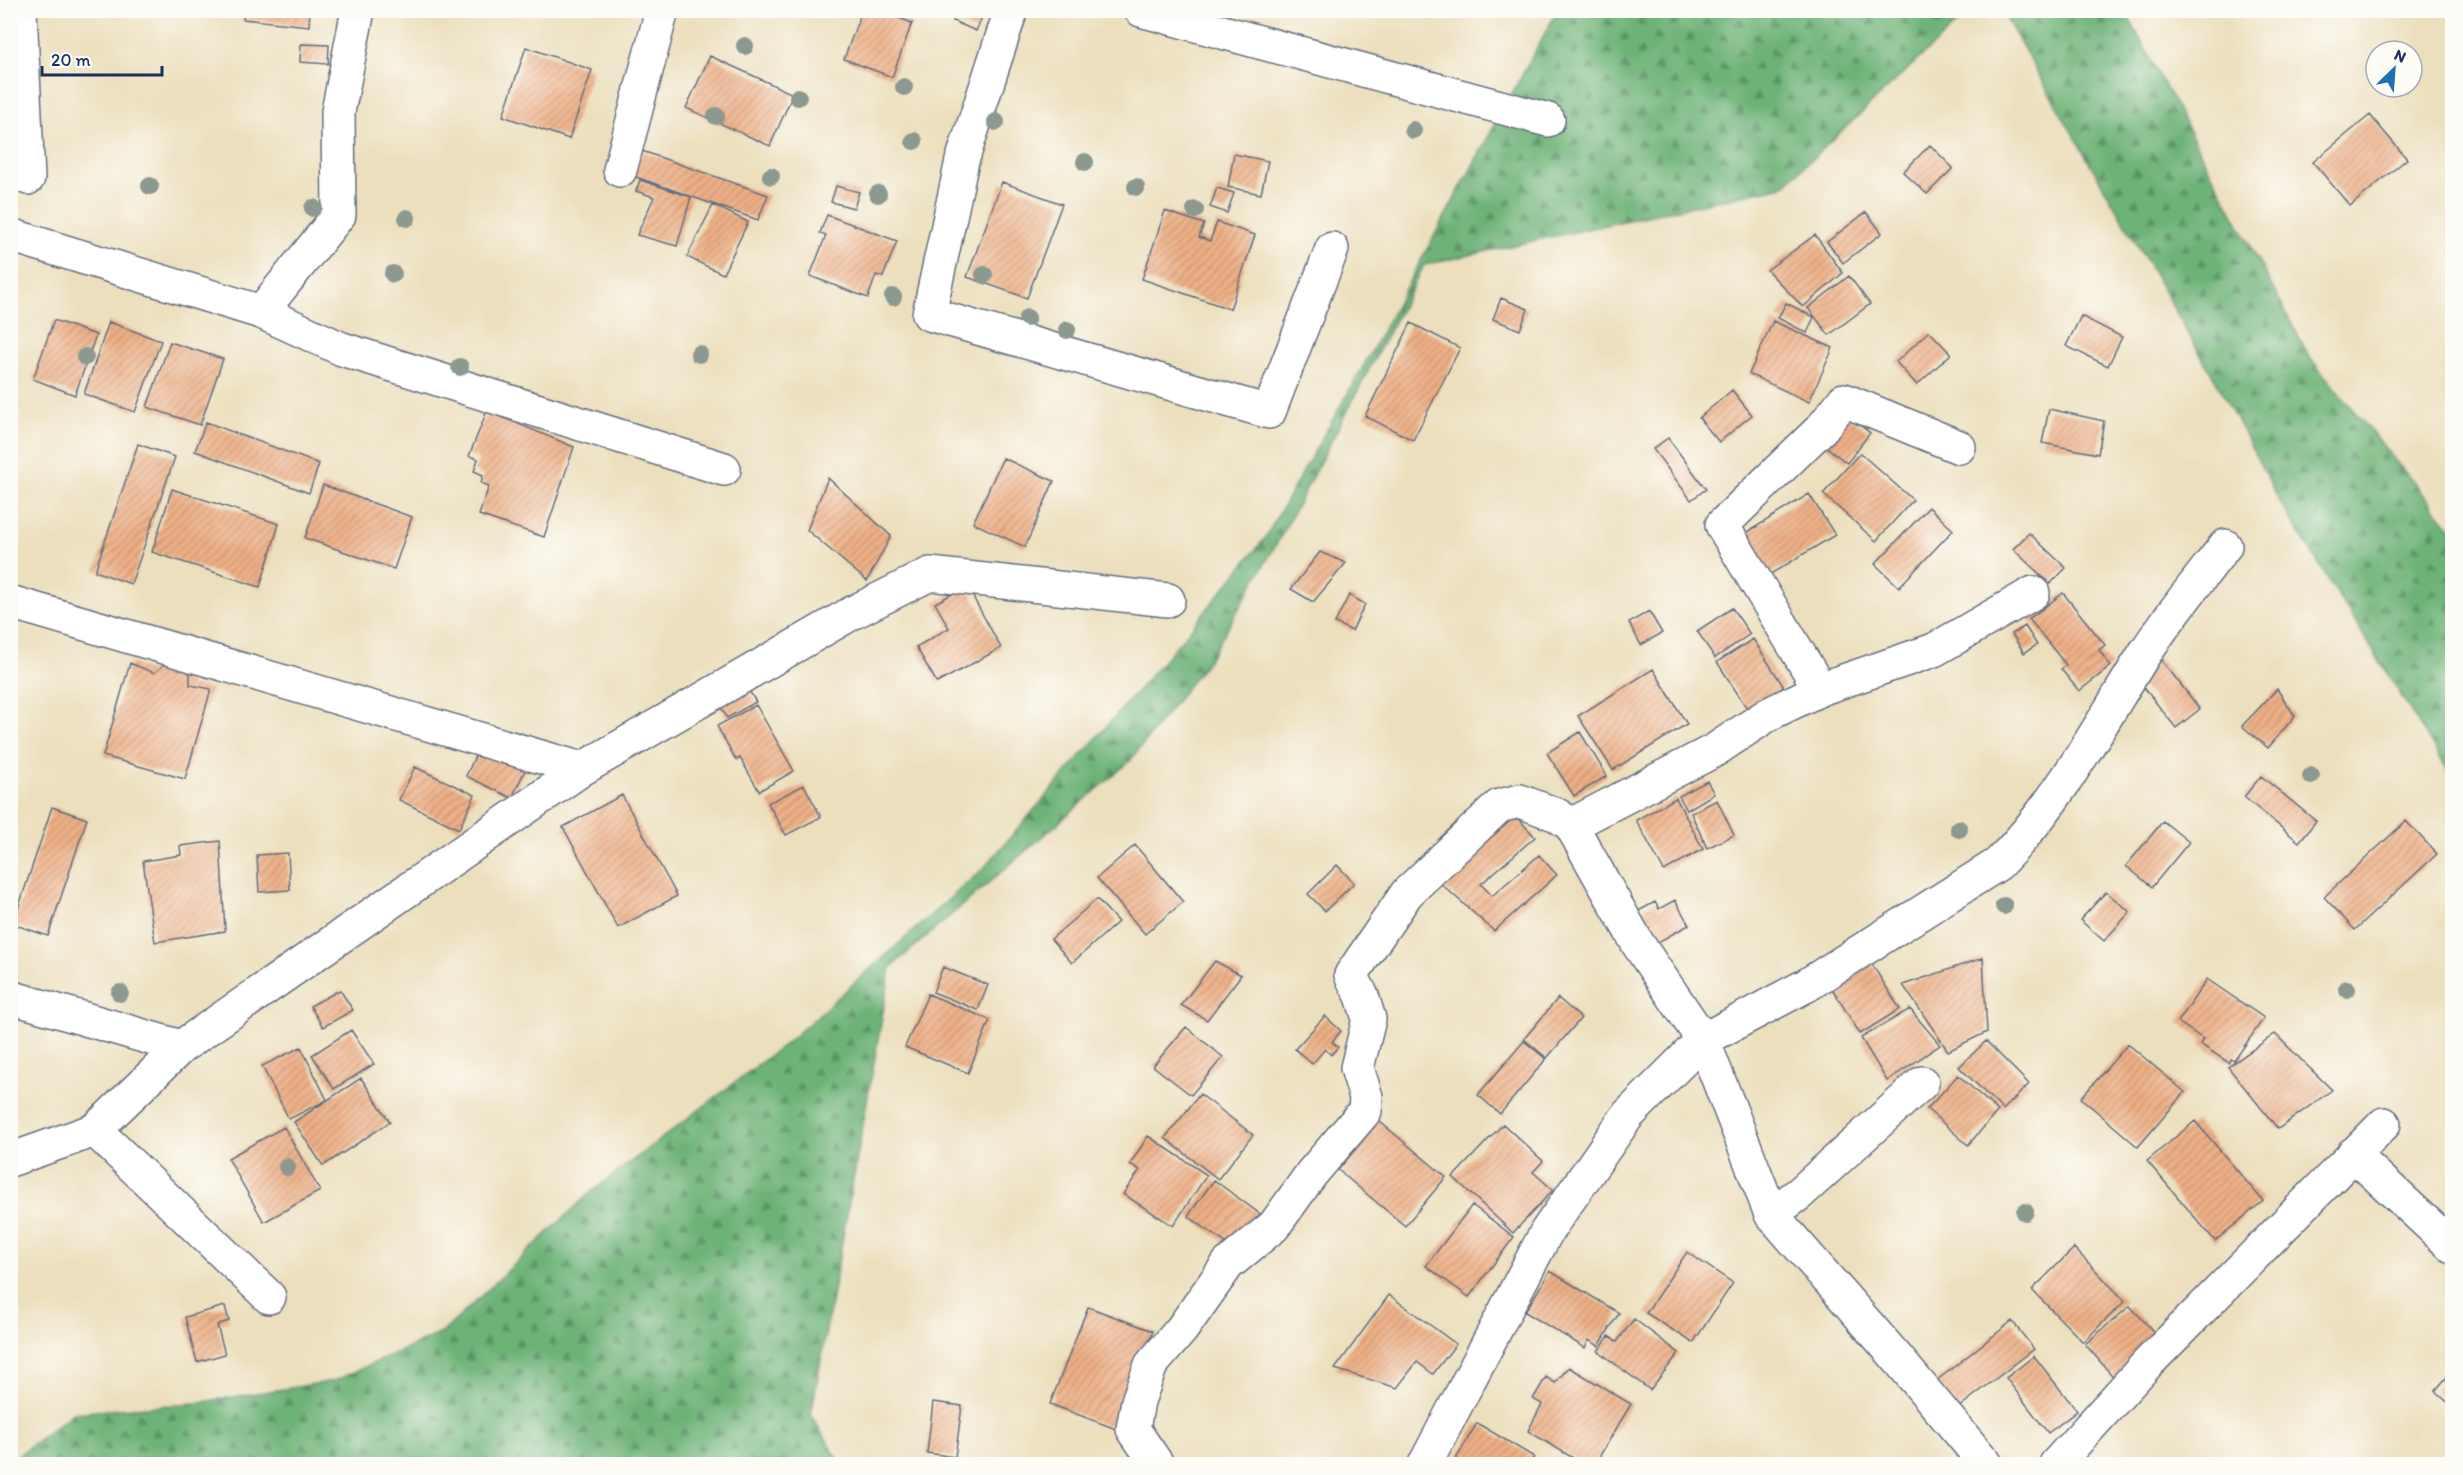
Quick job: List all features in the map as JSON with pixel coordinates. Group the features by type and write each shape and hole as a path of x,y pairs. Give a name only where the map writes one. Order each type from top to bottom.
{"street":[{"path":"20,10 28,178"},
{"path":"261,312 339,215 338,112 358,10"},
{"path":"620,170 662,10"},
{"path":"1011,10 962,161 929,314 1269,412 1332,249"},
{"path":"1141,10 1548,120"},
{"path":"10,235 261,312 342,349 724,469"},
{"path":"1820,689 1722,525 1822,428 1844,400 1959,447"},
{"path":"1425,1464 1547,1232 1628,1115 1703,1040 1808,984 1998,864 2021,841 2093,738 2147,651 2224,546"},
{"path":"10,1160 95,1130 181,1047 582,769 852,613 930,574 1168,600"},
{"path":"1571,825 1715,750 1769,714 1820,689 1934,650 2033,592"},
{"path":"10,602 582,769"},
{"path":"1157,1464 1133,1430 1138,1401 1151,1365 1182,1329 1228,1264 1274,1226 1312,1173 1365,1111 1366,1097 1357,1068 1369,1019 1362,996 1351,975 1407,893 1499,806 1520,801 1557,815 1571,825 1638,944 1703,1040 1771,1214 1986,1464"},
{"path":"10,997 181,1047"},
{"path":"1771,1214 1799,1194 1922,1083"},
{"path":"2056,1464 2148,1363 2384,1124"},
{"path":"95,1130 268,1297"},
{"path":"2353,1154 2452,1246"}],"green space":[{"path":"1557,11 1970,11 1783,186 1424,265 1281,536 1211,656 1130,761 891,967 811,1415 841,1464 11,1464 11,1461 73,1413 196,1403 334,1381 443,1332 590,1193 789,1041 983,869 1190,630 1265,538 1365,363"},
{"path":"2002,11 2125,11 2310,358 2452,529 2452,777 2281,504 2217,383"}],"building":[{"path":"244,10 310,10 309,26 243,19"},
{"path":"862,10 878,10 912,23 892,77 844,59"},
{"path":"957,10 985,10 976,31 953,21"},
{"path":"301,44 329,45 328,64 300,62"},
{"path":"526,47 592,70 569,139 503,116"},
{"path":"710,56 793,94 770,146 686,108"},
{"path":"2370,115 2407,159 2350,206 2313,162"},
{"path":"1930,145 1953,168 1927,194 1903,172"},
{"path":"642,151 768,195 758,220 633,176"},
{"path":"1234,154 1268,161 1261,194 1228,187"},
{"path":"640,180 691,197 677,246 637,235 654,197 636,191"},
{"path":"1002,182 1062,204 1027,298 967,277"},
{"path":"836,186 859,192 854,208 831,202"},
{"path":"1217,188 1234,193 1227,213 1210,207"},
{"path":"713,205 748,222 723,274 687,257"},
{"path":"1165,211 1204,224 1199,237 1210,241 1217,222 1255,235 1230,309 1142,279"},
{"path":"1866,212 1882,233 1843,263 1827,242"},
{"path":"827,215 897,241 883,277 876,275 868,298 810,276 826,235 820,233"},
{"path":"1815,235 1843,273 1803,307 1767,270"},
{"path":"1849,276 1870,304 1829,335 1808,308"},
{"path":"1501,298 1528,309 1520,330 1493,319"},
{"path":"1786,303 1814,317 1807,333 1778,318"},
{"path":"2081,316 2122,337 2108,366 2066,346"},
{"path":"54,320 96,335 75,395 33,379"},
{"path":"1773,321 1833,348 1809,402 1749,374"},
{"path":"109,322 161,341 135,412 84,394"},
{"path":"1411,323 1460,348 1413,440 1365,416"},
{"path":"1929,331 1951,354 1917,385 1896,362"},
{"path":"170,342 223,359 200,425 147,407"},
{"path":"1732,390 1752,415 1719,442 1699,418"},
{"path":"2049,409 2104,421 2098,454 2042,443"},
{"path":"487,411 574,447 544,537 479,515 489,486 481,483 483,475 474,471 478,459 469,456"},
{"path":"1847,415 1870,433 1847,463 1824,445"},
{"path":"206,422 319,464 309,493 195,451"},
{"path":"1668,438 1706,489 1691,500 1653,449"},
{"path":"138,444 175,457 131,584 95,571"},
{"path":"1860,453 1913,500 1876,541 1823,494"},
{"path":"1003,458 1054,481 1025,547 973,523"},
{"path":"828,478 891,536 867,581 807,530"},
{"path":"323,485 412,517 394,569 305,538"},
{"path":"172,489 279,524 260,587 152,552"},
{"path":"1809,494 1835,535 1764,578 1738,538"},
{"path":"1929,507 1953,530 1899,587 1875,564"},
{"path":"2029,533 2066,568 2050,584 2013,549"},
{"path":"1320,552 1346,563 1313,602 1291,589"},
{"path":"967,586 1001,648 937,683 916,647 949,628 935,603"},
{"path":"2063,593 2105,645 2099,650 2111,666 2079,691 2061,669 2066,665 2029,619"},
{"path":"1349,595 1365,604 1352,631 1335,623"},
{"path":"1732,608 1750,634 1715,658 1697,631"},
{"path":"1649,611 1662,633 1641,645 1629,623"},
{"path":"2025,626 2037,645 2024,653 2012,634"},
{"path":"1753,639 1784,687 1748,710 1717,662"},
{"path":"2159,657 2200,709 2176,728 2134,675"},
{"path":"167,662 182,666 190,674 190,685 211,689 185,779 103,756 130,663 154,673"},
{"path":"1653,669 1687,724 1613,770 1578,716"},
{"path":"745,684 756,702 727,718 717,700"},
{"path":"2277,689 2295,716 2268,748 2242,726"},
{"path":"756,705 794,771 759,791 740,758 736,760 717,726"},
{"path":"1580,732 1607,776 1574,796 1547,753"},
{"path":"479,748 525,770 512,798 466,776"},
{"path":"415,767 475,795 459,829 399,800"},
{"path":"2261,776 2316,821 2299,842 2244,797"},
{"path":"1707,781 1714,794 1687,810 1679,796"},
{"path":"804,785 821,817 786,835 768,803"},
{"path":"622,795 677,896 618,928 563,827"},
{"path":"1676,798 1703,849 1664,871 1636,820"},
{"path":"1717,800 1734,835 1707,848 1691,813"},
{"path":"52,807 87,819 48,936 13,924"},
{"path":"1516,816 1535,837 1481,884 1492,896 1539,855 1557,875 1494,931 1439,882"},
{"path":"2163,821 2189,842 2152,887 2126,866"},
{"path":"2406,821 2437,854 2355,930 2324,897"},
{"path":"220,841 225,931 155,942 143,861 181,855 180,846"},
{"path":"1135,845 1183,902 1145,934 1097,878"},
{"path":"288,853 290,890 259,892 257,855"},
{"path":"1337,865 1354,883 1325,911 1308,894"},
{"path":"2106,892 2130,912 2104,941 2080,920"},
{"path":"1097,899 1118,922 1072,963 1051,939"},
{"path":"1675,900 1689,925 1649,947 1631,915 1655,902 1659,909"},
{"path":"1983,958 1987,1032 1948,1051 1903,985"},
{"path":"1215,961 1241,975 1207,1020 1181,1005"},
{"path":"1870,961 1900,1009 1860,1034 1830,985"},
{"path":"943,967 988,985 978,1010 933,992"},
{"path":"2207,979 2264,1018 2234,1061 2231,1059 2229,1063 2200,1044 2203,1039 2178,1022"},
{"path":"340,990 353,1010 323,1027 310,1006"},
{"path":"928,994 990,1020 968,1073 905,1047"},
{"path":"1558,998 1581,1018 1547,1058 1524,1039"},
{"path":"1910,1009 1940,1045 1887,1081 1861,1038"},
{"path":"1325,1016 1341,1031 1332,1042 1338,1047 1331,1055 1325,1049 1312,1064 1295,1049"},
{"path":"1186,1027 1223,1057 1191,1095 1153,1066"},
{"path":"351,1030 374,1064 334,1089 312,1055"},
{"path":"2275,1034 2332,1090 2278,1129 2228,1067"},
{"path":"1524,1041 1546,1059 1500,1114 1478,1095"},
{"path":"1986,1041 2029,1084 2003,1110 1959,1067"},
{"path":"2128,1044 2185,1092 2138,1147 2081,1098"},
{"path":"301,1047 327,1100 289,1119 262,1066"},
{"path":"1958,1075 1998,1111 1968,1145 1927,1109"},
{"path":"361,1078 390,1122 323,1166 294,1122"},
{"path":"1200,1094 1253,1135 1218,1179 1165,1138"},
{"path":"1379,1121 1446,1177 1405,1226 1338,1170"},
{"path":"2195,1121 2263,1201 2215,1241 2147,1161"},
{"path":"1503,1124 1543,1161 1533,1172 1553,1190 1513,1233 1453,1177"},
{"path":"284,1127 320,1191 264,1222 228,1158"},
{"path":"1148,1136 1207,1175 1173,1226 1123,1194 1140,1170 1130,1164"},
{"path":"1214,1180 1260,1214 1234,1249 1188,1216"},
{"path":"1472,1205 1514,1237 1469,1297 1426,1266"},
{"path":"2074,1248 2125,1301 2083,1342 2032,1290"},
{"path":"1687,1252 1733,1283 1693,1343 1646,1313"},
{"path":"1550,1271 1619,1313 1599,1346 1589,1340 1585,1348 1525,1312"},
{"path":"1389,1295 1456,1344 1433,1374 1417,1362 1397,1388 1335,1369"},
{"path":"225,1306 229,1321 217,1325 225,1354 197,1362 185,1317"},
{"path":"2130,1306 2161,1340 2116,1380 2085,1344"},
{"path":"1088,1307 1153,1331 1116,1429 1050,1404"},
{"path":"1634,1319 1679,1353 1650,1390 1598,1351 1609,1336 1617,1342"},
{"path":"2012,1321 2034,1349 1958,1408 1936,1381"},
{"path":"2034,1356 2077,1411 2048,1433 2006,1378"},
{"path":"1569,1367 1631,1404 1595,1464 1583,1464 1528,1431 1542,1404 1533,1399 1546,1377 1555,1383"},
{"path":"2452,1371 2452,1406 2435,1391"},
{"path":"933,1402 962,1406 955,1457 927,1453"},
{"path":"1477,1423 1534,1457 1529,1464 1453,1464"}]}
